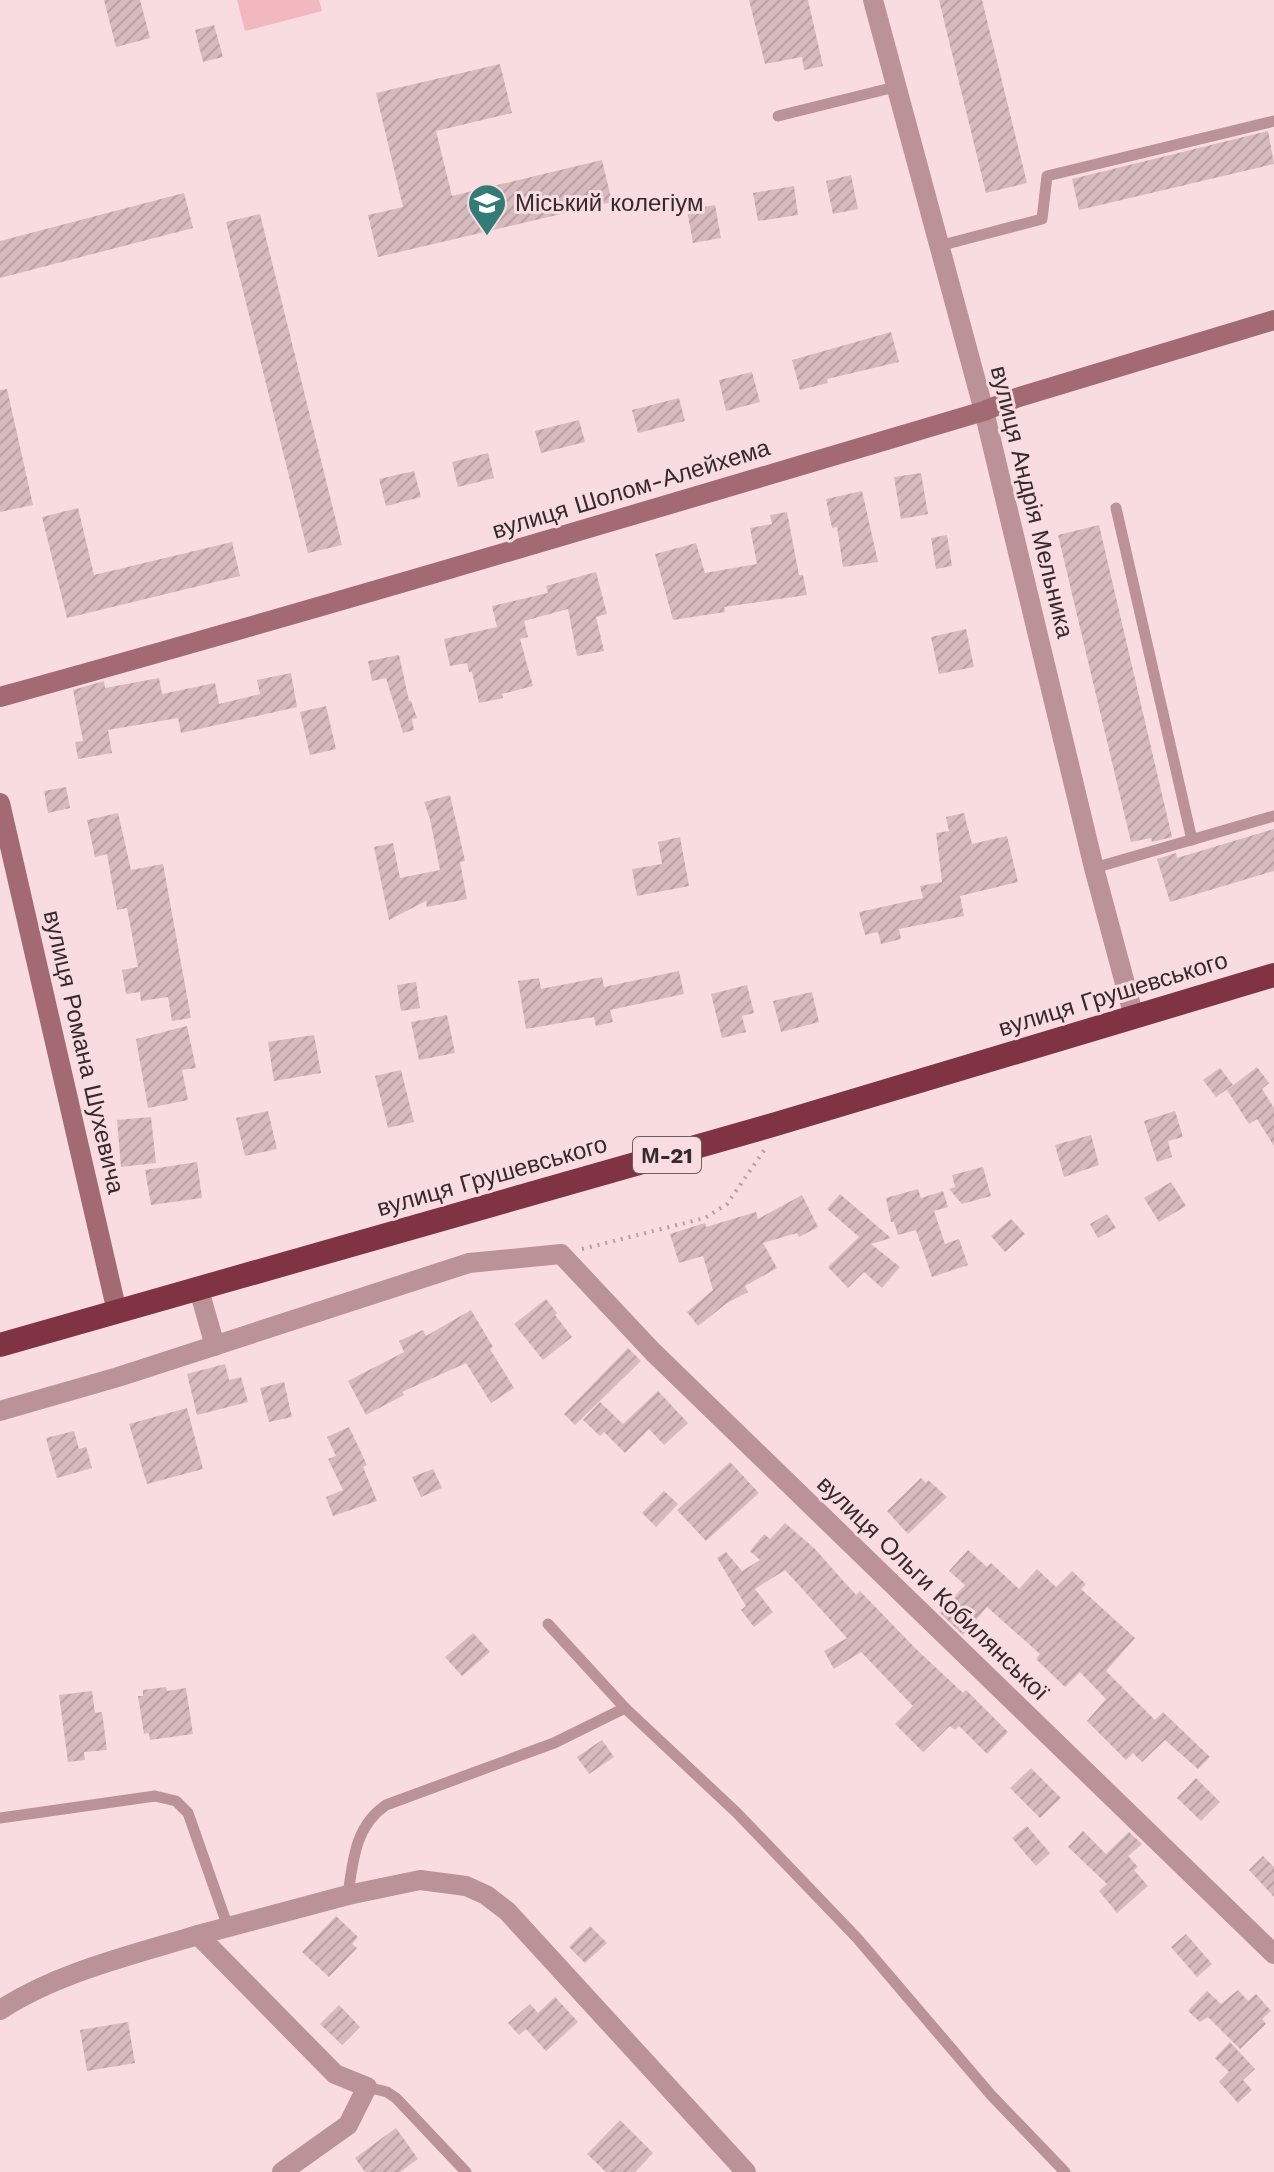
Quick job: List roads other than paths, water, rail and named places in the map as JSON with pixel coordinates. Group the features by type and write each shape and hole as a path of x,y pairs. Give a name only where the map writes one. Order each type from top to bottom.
{"highway":[{"name":"вулиця Грушевського","path":"0,1345 776,1124 1274,975"}],"street":[{"name":"вулиця Андрія Мельника","path":"873,0 984,411 1094,868 1134,1017"},
{"name":"вулиця Шолом-Алейхема","path":"0,697 264,624 984,411 1016,398 1274,320"},
{"name":"вулиця Романа Шухевича","path":"0,803 117,1312"},
{"name":"вулиця Ольги Кобилянської","path":"215,1346 469,1263 561,1254 664,1363 1274,1954"},
{"path":"0,1411 215,1346 199,1290"},
{"path":"0,2010 39,1989 110,1961 348,1895 420,1880 466,1886 486,1895 507,1911 746,2172"},
{"path":"198,1935 335,2074 367,2087 348,2125 282,2172"}],"lane":[{"path":"778,116 895,87"},
{"path":"939,246 1042,219 1047,176 1274,121"},
{"path":"1116,508 1192,840"},
{"path":"1094,868 1274,816"},
{"path":"548,1624 625,1708 737,1813 857,1938 991,2095 1065,2172"},
{"path":"348,1895 356,1848 362,1829 372,1814 386,1805 554,1743 625,1708"},
{"path":"0,1818 155,1796 176,1801 188,1813 228,1927"},
{"path":"367,2087 387,2092 396,2098 466,2172"}],"place":[{"name":"Міський колегіум","path":"487,237"}]}
